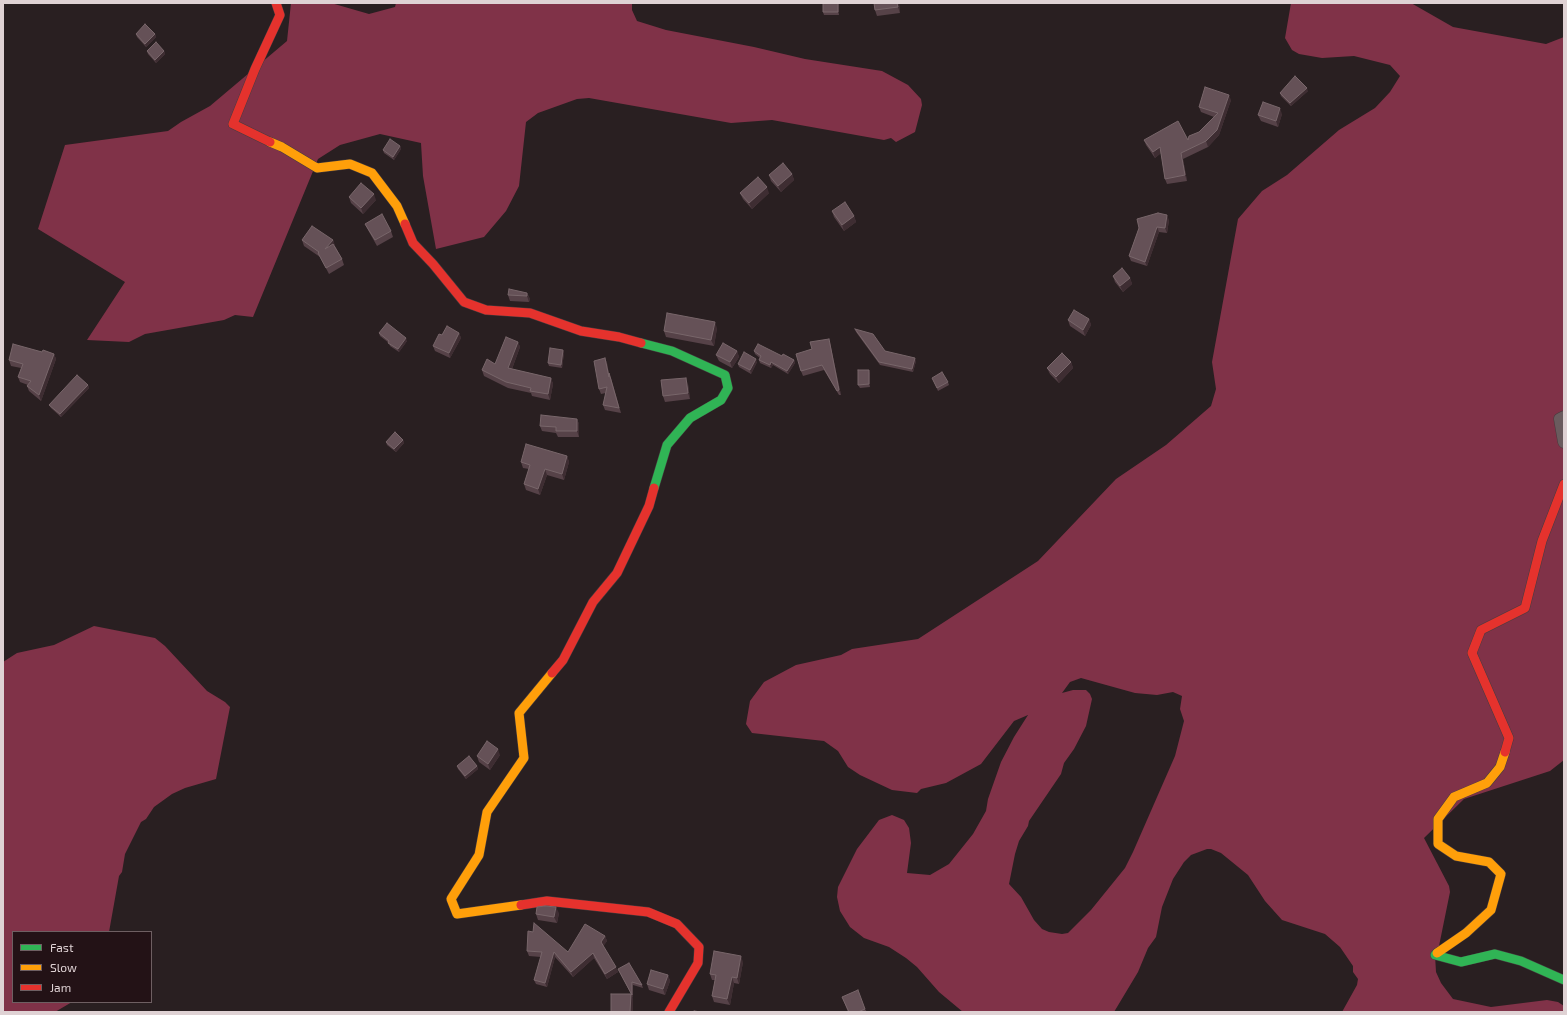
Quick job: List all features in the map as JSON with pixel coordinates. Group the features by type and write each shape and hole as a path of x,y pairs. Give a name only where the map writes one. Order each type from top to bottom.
{"street":[{"path":"276,3 280,16 255,68 233,124 282,147 317,168 350,164 372,173 397,206 414,243 464,302 486,310 530,313 581,331 619,337 672,351 725,375 728,388 722,400 690,418 667,444 649,506 617,573 593,602 563,660 519,713 524,758 487,812 479,855 451,899 457,914 547,901 648,912 677,924 699,947 698,963 669,1012"},
{"path":"1564,417 1560,419 1564,442"},
{"path":"1564,484 1542,541 1525,608 1481,630 1472,653 1509,738 1500,767 1487,783 1454,797 1438,819 1438,844 1456,856 1489,862 1501,874 1491,910 1466,932 1435,955 1461,962 1495,954 1521,961 1564,980"}],"shaded area":[{"path":"291,3 331,3 369,14 395,7 396,3 632,3 632,10 637,21 666,30 754,47 805,59 882,71 908,85 921,99 922,105 915,132 896,142 891,138 884,140 772,120 731,123 589,98 577,99 538,113 526,122 519,186 506,211 484,237 436,249 423,176 421,143 380,134 340,145 318,159 253,317 235,315 224,320 145,334 129,342 87,340 125,282 38,229 65,145 168,131 210,106 287,41"},
{"path":"1291,3 1411,3 1453,27 1546,44 1564,37 1564,760 1550,771 1464,799 1424,838 1449,886 1450,892 1439,946 1435,955 1436,972 1441,983 1453,999 1491,1007 1547,1000 1558,1002 1564,1006 1564,1012 1342,1012 1357,985 1358,979 1353,972 1353,966 1340,947 1325,934 1282,920 1265,901 1248,875 1221,853 1207,849 1191,855 1184,862 1173,879 1162,907 1156,937 1148,948 1138,972 1114,1012 963,1012 939,992 917,967 906,958 889,947 864,938 850,927 840,911 837,897 838,887 857,849 879,820 892,815 904,820 909,828 911,843 907,873 930,875 949,864 973,834 986,811 988,799 1001,762 1028,715 1014,721 981,764 946,783 921,789 917,793 892,790 860,775 848,767 838,751 824,741 752,733 746,724 750,701 764,682 796,665 841,655 852,649 918,639 1038,561 1116,479 1166,445 1211,406 1216,389 1212,362 1238,219 1262,191 1287,175 1339,130 1375,108 1390,92 1400,76 1390,65 1354,56 1322,58 1299,54 1292,50 1285,38","holes":["1081,678 1135,693 1157,695 1173,692 1182,696 1180,709 1184,721 1175,756 1125,868 1091,910 1068,933 1062,934 1049,932 1042,929 1034,920 1021,897 1009,884 1019,841 1028,826 1029,821 1061,774 1064,763 1074,749 1086,726 1092,699 1090,694 1086,690 1073,690 1062,693 1070,682"]},
{"path":"94,626 155,638 165,646 207,691 225,702 230,707 216,779 185,788 172,794 154,807 146,819 141,822 125,854 122,872 119,876 109,931 12,931 12,1003 70,1003 55,1012 3,1012 3,662 17,653 54,645"}],"building":[{"path":"823,3 838,3 838,12 823,12"},
{"path":"874,3 897,3 898,7 875,10"},
{"path":"145,24 155,34 145,44 136,34"},
{"path":"156,42 164,51 155,60 147,51"},
{"path":"1295,76 1307,88 1290,103 1280,93"},
{"path":"1205,87 1229,95 1217,130 1206,141 1181,153 1185,175 1165,179 1160,147 1153,152 1144,140 1178,121 1188,140 1189,136 1199,132 1218,113 1199,107"},
{"path":"1263,102 1280,108 1276,121 1258,115"},
{"path":"390,139 400,146 393,157 383,150"},
{"path":"783,163 792,174 778,186 769,175"},
{"path":"758,177 767,187 749,203 740,193"},
{"path":"361,183 374,194 361,208 349,197"},
{"path":"845,202 854,216 842,225 832,211"},
{"path":"1158,213 1167,215 1165,228 1157,227 1145,262 1129,256 1139,228 1137,219"},
{"path":"382,214 391,231 375,240 365,224"},
{"path":"312,226 333,240 325,249 333,244 342,259 326,268 318,253 319,252 302,240"},
{"path":"1122,268 1130,278 1120,286 1113,276"},
{"path":"509,289 527,293 527,296 508,295"},
{"path":"1074,310 1089,319 1083,330 1068,320"},
{"path":"667,313 715,322 711,340 664,331"},
{"path":"387,323 406,338 398,349 388,343 389,341 379,333"},
{"path":"447,326 459,333 449,353 433,346 439,334 442,335"},
{"path":"855,329 873,334 885,351 915,358 912,369 879,362"},
{"path":"506,337 518,342 508,368 551,378 548,394 530,391 531,388 506,382 482,370 487,359 495,364"},
{"path":"829,339 839,390 837,391 822,365 801,371 796,354 812,349 810,342"},
{"path":"723,343 737,351 730,362 716,355"},
{"path":"13,344 42,352 43,350 54,354 39,395 27,386 31,381 18,377 23,364 9,360"},
{"path":"758,344 782,356 783,354 794,360 787,371 771,362 770,365 759,360 761,356 754,351"},
{"path":"550,348 563,350 561,365 548,363"},
{"path":"744,352 756,359 750,370 738,364"},
{"path":"1062,353 1071,362 1056,377 1047,368"},
{"path":"605,358 609,377 609,373 619,408 603,405 607,387 599,389 594,361"},
{"path":"858,370 869,370 869,384 858,385"},
{"path":"942,372 948,382 937,388 932,378"},
{"path":"77,375 88,385 60,414 49,405"},
{"path":"686,378 688,393 663,396 661,380"},
{"path":"541,415 577,419 577,431 556,431 556,427 540,426"},
{"path":"395,432 403,440 394,449 386,442"},
{"path":"526,444 567,456 562,474 545,469 538,489 524,484 530,465 521,462"},
{"path":"487,741 498,749 488,764 477,756"},
{"path":"469,756 477,766 465,776 457,766"},
{"path":"537,907 556,907 554,917 536,914"},
{"path":"534,923 568,952 585,924 605,936 601,942 616,967 605,974 593,953 571,972 554,952 545,983 534,980 542,952 527,951 528,931 533,932"},
{"path":"714,951 741,956 737,978 732,977 727,999 712,996 716,975 710,974"},
{"path":"629,963 642,985 632,982 632,995 618,969"},
{"path":"651,970 668,975 663,989 647,984"},
{"path":"858,990 865,1009 858,1012 849,1012 842,997"},
{"path":"611,994 631,994 630,1012 611,1012"}],"traffic: fast":[{"path":"641,343 672,351 725,375 728,388 721,400 690,418 667,445 654,488"},
{"path":"1437,953 1435,955 1461,962 1495,954 1521,961 1564,980"}],"traffic: slow":[{"path":"270,142 282,147 317,168 350,164 372,173 397,206 405,224"},
{"path":"521,905 457,914 451,899 479,855 487,812 524,758 519,713 552,673"},
{"path":"1437,953 1466,933 1491,910 1501,874 1489,862 1456,856 1438,844 1438,819 1454,797 1487,783 1500,767 1505,752"}],"traffic: jam":[{"path":"270,142 233,124 255,69 280,15 276,3"},
{"path":"405,224 413,243 433,264 464,302 486,310 530,313 581,331 619,337 641,343"},
{"path":"1505,752 1509,738 1472,653 1481,630 1525,608 1542,541 1564,484"},
{"path":"552,673 563,660 593,602 617,573 649,506 654,488"},
{"path":"521,905 547,901 648,912 677,924 699,947 698,963 669,1012"}]}
